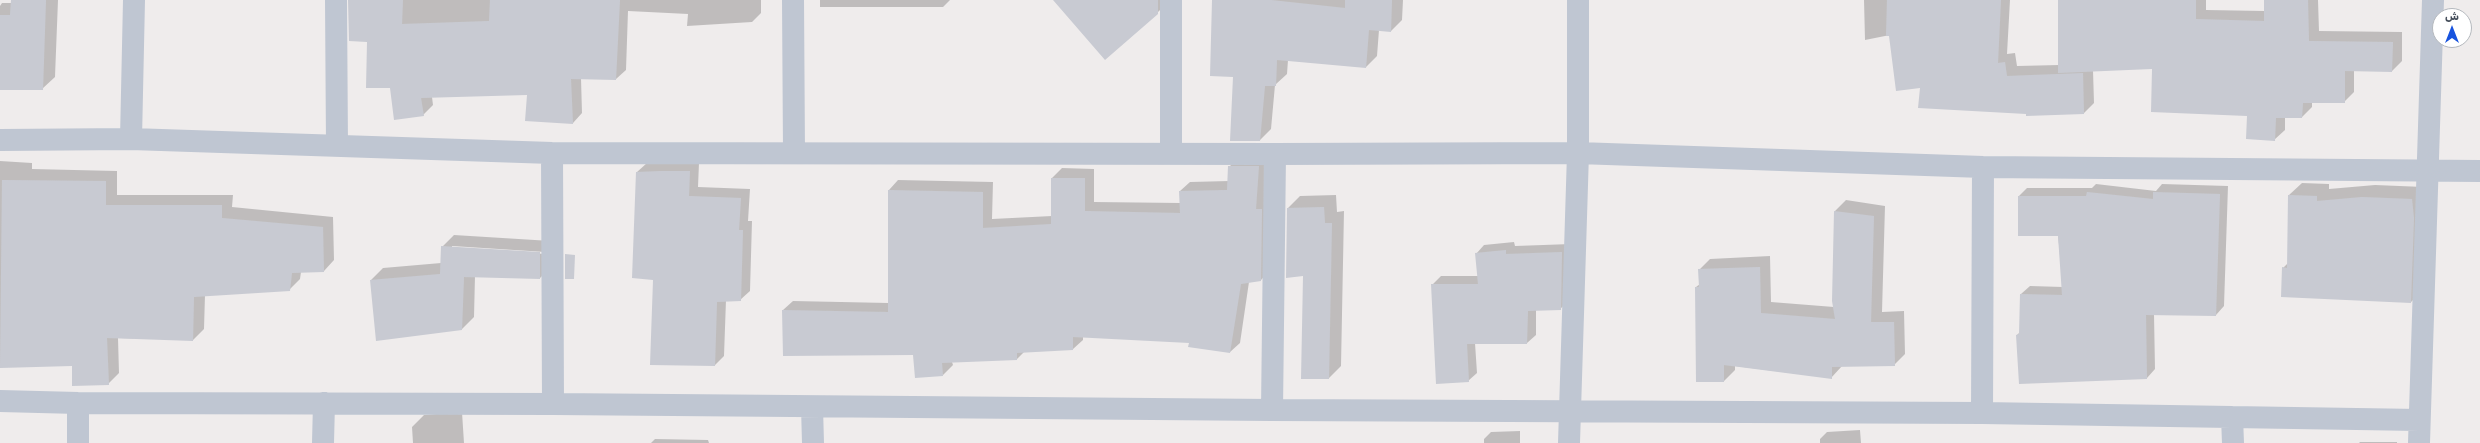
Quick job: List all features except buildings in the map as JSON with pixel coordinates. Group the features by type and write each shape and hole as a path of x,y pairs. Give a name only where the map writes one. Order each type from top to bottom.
{"street":[{"path":"131,139 134,0"},
{"path":"336,0 337,146"},
{"path":"793,0 794,152"},
{"path":"1171,0 1171,153"},
{"path":"1569,443 1578,153 1578,0"},
{"path":"2419,443 2433,0"},
{"path":"0,140 131,139 552,153 1578,153 1983,167 2480,171"},
{"path":"552,153 553,404"},
{"path":"1272,410 1275,154"},
{"path":"1982,413 1983,167"},
{"path":"0,400 78,403 553,404 1570,412 1982,413 2419,420"},
{"path":"78,403 78,443"},
{"path":"323,443 324,403"},
{"path":"812,407 813,443"},
{"path":"2232,417 2233,443"}]}
